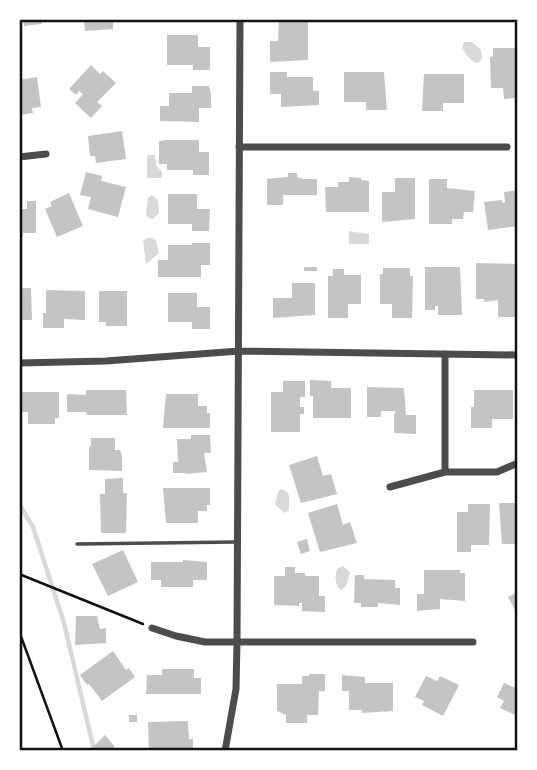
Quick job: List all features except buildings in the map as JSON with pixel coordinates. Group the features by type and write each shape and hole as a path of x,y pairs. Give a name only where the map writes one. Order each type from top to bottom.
{"street":[{"path":"225,751 236,689 237,642 240,19"},
{"path":"239,147 507,147"},
{"path":"19,156 46,154"},
{"path":"19,362 106,361 239,351 518,355"},
{"path":"445,354 445,472"},
{"path":"390,487 445,472 497,472 518,463"},
{"path":"152,628 205,642 473,642"}],"lane":[{"path":"77,544 238,542"}],"path":[{"path":"19,574 152,628"},
{"path":"19,631 63,751"}],"shaded area":[{"path":"464,42 472,42 481,50 480,62 475,63 467,56 462,48"},
{"path":"147,155 155,155 162,178 147,178"},
{"path":"152,195 158,200 159,213 153,219 146,214 148,198"},
{"path":"349,231 369,234 369,244 349,244"},
{"path":"147,238 156,241 159,253 146,264 143,241"},
{"path":"281,489 287,492 289,498 289,510 285,513 275,505"},
{"path":"343,566 350,572 346,586 341,590 337,586 336,577 337,569"}],"waterway":[{"path":"19,504 33,527 64,623 94,750"}]}
